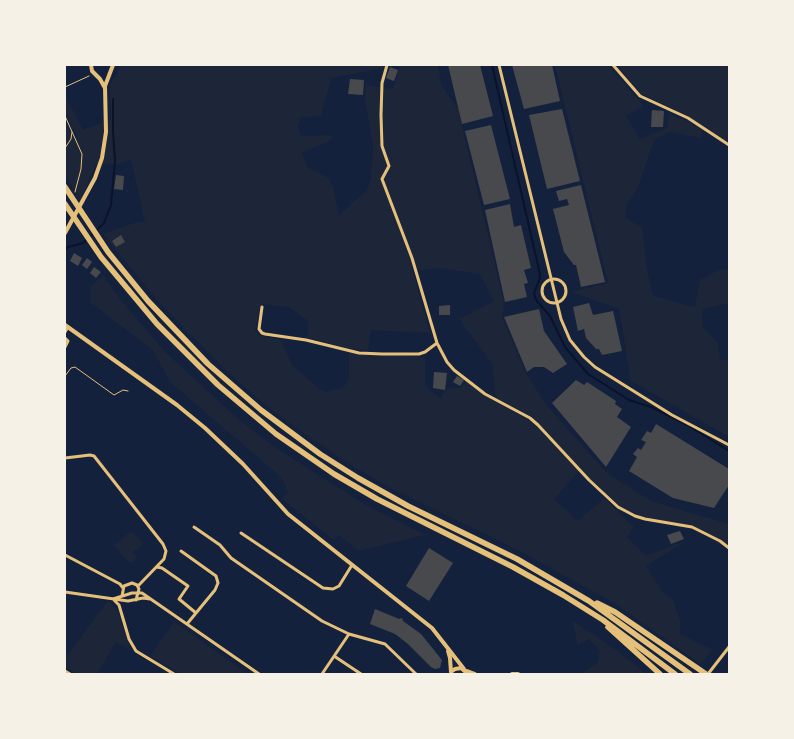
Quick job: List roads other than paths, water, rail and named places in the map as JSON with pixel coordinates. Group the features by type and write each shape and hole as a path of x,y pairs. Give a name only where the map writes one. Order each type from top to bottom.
{"highway":[{"path":"65,187 108,252 148,301 178,334 235,388 274,421 320,454 382,492 517,559 589,601 690,674"},
{"path":"65,204 101,257 141,306 186,355 234,400 276,434 353,485 404,514 546,585 603,620 676,674"},
{"path":"589,601 615,612 707,674"},
{"path":"603,620 610,630 660,674"}],"street":[{"path":"65,233 95,178 102,158 106,132 105,90 113,65"},
{"path":"387,65 382,83 381,115 382,146 389,166 382,179 412,258 437,343 447,362 454,370 486,394 538,424 589,480 618,507 645,519 692,527 729,548"},
{"path":"499,65 566,334 589,362 672,415 729,445"},
{"path":"613,65 640,96 688,118 729,146"},
{"path":"90,66 105,90"},
{"path":"96,75 104,76 109,74"},
{"path":"552,279 558,280 566,287 565,297 557,303 549,302 542,294 543,286 552,279"},
{"path":"262,307 259,328 265,334 306,340 359,353 419,354 437,343"},
{"path":"65,332 67,326 178,405 243,464 288,514 432,628 466,671"},
{"path":"65,338 68,341 65,347"},
{"path":"65,458 94,456 164,544 166,555 138,586"},
{"path":"194,527 220,546 231,558 322,621 349,634 385,644 416,674"},
{"path":"241,533 323,588 328,589 338,586 352,565"},
{"path":"181,551 216,576 218,583 215,590 187,624"},
{"path":"65,555 120,584 123,588"},
{"path":"156,567 162,568 188,586 179,599 196,613"},
{"path":"119,605 123,588 127,584 132,583 138,586"},
{"path":"136,600 139,592 138,586"},
{"path":"65,592 113,599 139,592 259,674"},
{"path":"121,598 150,599"},
{"path":"113,599 119,605 129,639 136,650 174,674"},
{"path":"322,674 349,634"},
{"path":"444,644 450,658 450,673"},
{"path":"707,674 729,647"},
{"path":"334,656 361,674"},
{"path":"450,673 455,669 475,674"},
{"path":"65,671 70,674"},
{"path":"512,674 518,674"}],"waterway":[{"path":"492,65 539,270 540,278 534,293 536,300 550,316 565,347 588,374 629,400 651,407 689,426 729,451"},
{"path":"65,250 68,247 83,243 104,223 111,205 115,160 113,99"}]}
